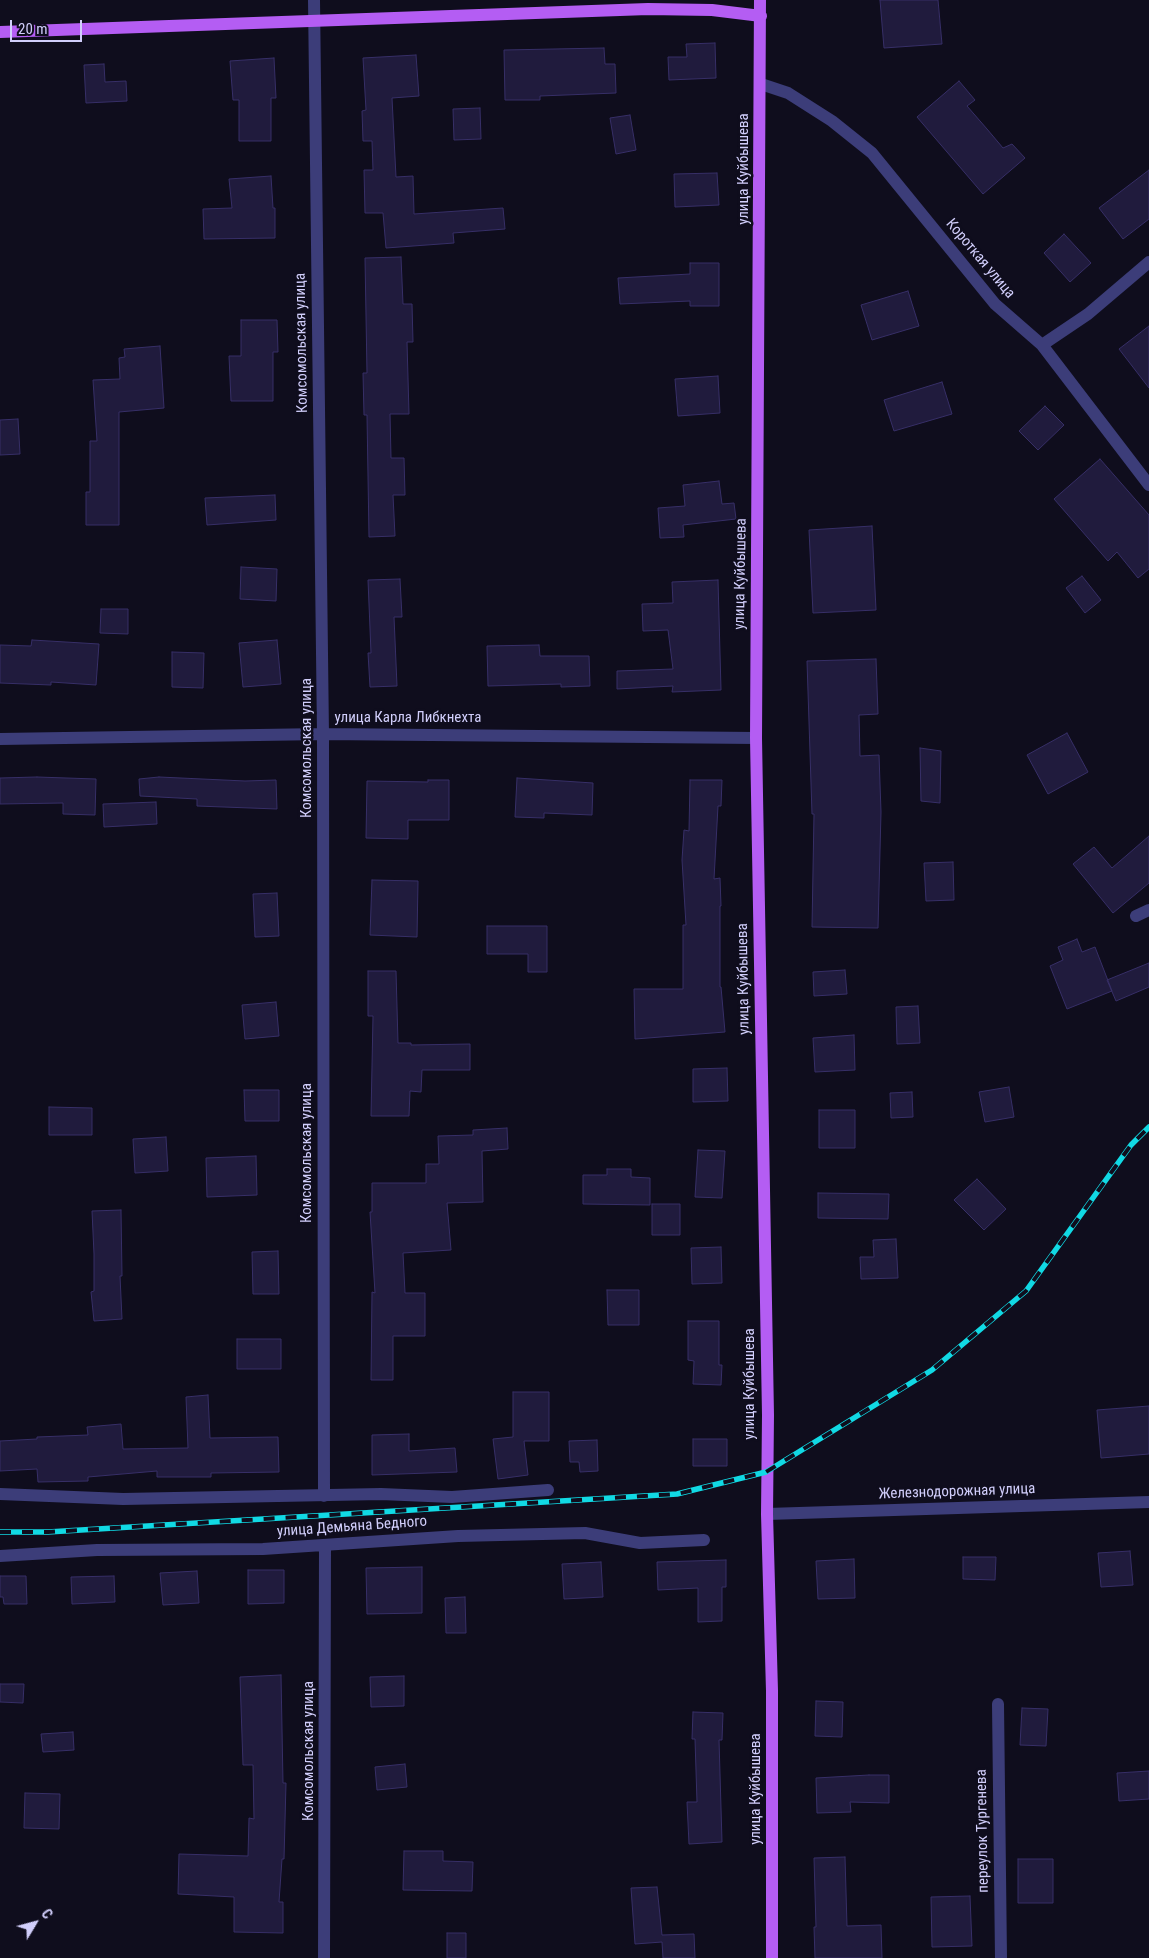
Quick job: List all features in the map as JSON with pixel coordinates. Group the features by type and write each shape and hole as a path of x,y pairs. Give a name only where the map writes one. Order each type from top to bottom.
{"main road":[{"name":"улица Куйбышева","path":"760,0 756,738 768,1405 767,1514 772,1691 772,1958"},
{"path":"0,32 648,9 712,10 761,16"}],"street":[{"name":"Комсомольская улица","path":"314,0 323,734 324,1496"},
{"name":"Короткая улица","path":"761,84 788,93 832,121 872,153 995,304 1042,345 1149,485"},
{"path":"1042,345 1088,314 1149,262"},
{"name":"улица Карла Либкнехта","path":"0,739 323,734 756,738"},
{"path":"1136,916 1149,910"},
{"path":"0,1494 123,1499 381,1494 452,1497 548,1490"},
{"name":"Железнодорожная улица","path":"767,1514 1149,1502"},
{"name":"улица Демьяна Бедного","path":"0,1556 97,1550 262,1549 458,1536 585,1533 640,1543 704,1540"},
{"name":"Комсомольская улица","path":"324,1958 325,1545"},
{"name":"переулок Тургенева","path":"998,1704 1001,1958"}],"building":[{"path":"880,0 938,0 942,44 884,48"},
{"path":"715,43 716,78 669,80 668,57 687,57 686,44"},
{"path":"604,48 605,64 615,64 616,93 540,96 540,100 505,100 504,50"},
{"path":"416,55 419,96 392,98 396,177 413,176 414,214 503,208 505,229 453,233 454,243 386,248 383,213 365,213 364,170 373,170 372,141 363,141 362,111 366,110 363,58"},
{"path":"274,58 276,98 271,98 271,141 239,141 239,100 233,100 230,61"},
{"path":"104,64 105,82 126,81 127,101 86,103 84,65"},
{"path":"959,81 975,100 967,106 1003,148 1012,144 1025,158 983,194 917,117"},
{"path":"480,108 481,139 454,140 453,109"},
{"path":"630,115 636,150 616,154 610,118"},
{"path":"1149,170 1149,219 1123,239 1099,208"},
{"path":"717,173 719,205 675,207 674,174"},
{"path":"271,176 273,208 275,208 275,238 204,239 203,209 232,208 229,179"},
{"path":"1064,234 1091,263 1070,282 1044,253"},
{"path":"401,257 403,304 412,304 413,342 407,342 409,414 390,414 391,458 404,458 405,495 393,495 395,536 369,537 367,415 364,415 363,373 367,373 365,258"},
{"path":"690,263 719,263 719,306 690,306 690,301 620,304 618,278 690,274"},
{"path":"908,291 919,326 872,340 861,305"},
{"path":"241,320 277,320 278,352 273,352 273,401 231,401 229,356 241,356"},
{"path":"1149,326 1149,388 1119,349"},
{"path":"160,346 164,408 119,412 119,525 86,525 86,492 90,492 90,441 97,441 93,380 120,379 119,358 125,357 124,349"},
{"path":"718,376 720,413 678,416 675,379"},
{"path":"942,382 952,414 894,431 884,400"},
{"path":"1045,406 1064,425 1038,450 1019,431"},
{"path":"18,419 20,454 0,455 0,420"},
{"path":"1100,459 1149,515 1149,569 1138,578 1117,552 1108,561 1054,499"},
{"path":"719,481 722,504 734,503 736,519 683,525 684,537 660,538 658,508 685,506 683,485"},
{"path":"275,495 276,520 207,525 205,498"},
{"path":"872,526 876,610 813,613 809,530"},
{"path":"241,567 277,569 276,601 240,599"},
{"path":"1082,576 1101,600 1085,613 1066,588"},
{"path":"400,579 402,617 394,617 397,686 370,687 368,653 371,653 368,580"},
{"path":"718,580 721,690 672,692 673,686 617,689 617,671 673,669 668,630 643,631 642,604 673,603 672,582"},
{"path":"101,609 128,609 128,634 100,633"},
{"path":"32,640 99,644 96,685 51,682 51,685 0,683 0,645 31,646"},
{"path":"277,640 281,684 243,687 239,643"},
{"path":"539,645 540,656 589,656 590,686 561,687 561,684 488,686 487,646"},
{"path":"172,652 204,653 203,688 172,687"},
{"path":"876,659 878,714 859,715 860,756 879,755 881,812 878,928 812,927 814,814 812,814 807,661"},
{"path":"1067,733 1088,772 1048,794 1027,755"},
{"path":"920,748 941,751 940,803 921,801"},
{"path":"159,777 245,781 276,780 277,809 197,806 197,799 140,796 139,779"},
{"path":"0,778 96,779 95,815 63,814 63,803 0,804"},
{"path":"517,778 593,783 592,815 544,813 544,818 515,817"},
{"path":"428,780 449,780 449,820 408,820 408,839 366,838 367,781 428,782"},
{"path":"690,780 722,780 721,806 718,806 714,879 720,878 720,987 725,1032 635,1039 634,989 683,989 683,925 686,925 682,860 684,830 689,831"},
{"path":"156,802 157,824 104,827 103,804"},
{"path":"1149,836 1149,883 1113,913 1073,864 1094,847 1112,868"},
{"path":"953,862 954,900 926,901 924,863"},
{"path":"372,880 418,881 417,937 370,935"},
{"path":"277,893 279,936 255,937 253,894"},
{"path":"487,926 547,926 547,972 528,972 528,954 487,954"},
{"path":"1077,939 1082,952 1095,947 1112,991 1067,1009 1050,966 1063,960 1058,947"},
{"path":"1149,963 1149,987 1116,1001 1107,980"},
{"path":"845,970 847,994 814,996 813,972"},
{"path":"368,971 396,971 398,1043 411,1043 411,1045 470,1044 470,1070 422,1070 421,1092 410,1091 409,1116 371,1116 373,1016 368,1016"},
{"path":"276,1002 279,1036 245,1039 242,1005"},
{"path":"918,1006 920,1043 897,1044 896,1007"},
{"path":"854,1035 855,1070 815,1072 813,1038"},
{"path":"727,1068 728,1101 693,1102 693,1069"},
{"path":"1009,1087 1014,1117 985,1122 979,1092"},
{"path":"244,1090 279,1090 279,1121 245,1121"},
{"path":"912,1092 913,1117 891,1118 890,1093"},
{"path":"49,1107 92,1108 92,1135 49,1135"},
{"path":"819,1110 855,1110 855,1148 819,1148"},
{"path":"507,1128 508,1149 482,1151 483,1202 447,1203 451,1250 403,1253 405,1293 425,1293 425,1336 393,1336 393,1380 371,1380 372,1292 375,1293 370,1212 372,1212 372,1183 426,1183 426,1164 439,1164 438,1136 473,1135 473,1130"},
{"path":"166,1137 168,1171 135,1173 133,1139"},
{"path":"698,1150 725,1151 722,1198 695,1197"},
{"path":"256,1156 257,1195 207,1197 206,1158"},
{"path":"607,1169 631,1169 631,1177 650,1178 650,1205 583,1204 583,1175 607,1175"},
{"path":"977,1179 1006,1209 984,1230 954,1200"},
{"path":"818,1193 889,1194 888,1219 818,1218"},
{"path":"652,1204 680,1204 680,1235 652,1235"},
{"path":"121,1210 122,1276 120,1276 122,1319 94,1321 91,1292 94,1291 92,1211"},
{"path":"896,1239 898,1278 861,1279 860,1257 874,1257 873,1240"},
{"path":"721,1247 722,1283 692,1284 691,1248"},
{"path":"278,1251 279,1294 253,1294 252,1252"},
{"path":"607,1290 639,1290 639,1325 608,1325"},
{"path":"688,1321 719,1321 719,1365 722,1365 721,1385 693,1384 694,1361 688,1360"},
{"path":"237,1339 281,1339 281,1369 237,1369"},
{"path":"513,1392 549,1392 549,1441 524,1441 528,1475 498,1479 493,1439 513,1437"},
{"path":"208,1395 210,1438 278,1437 279,1472 211,1473 211,1477 157,1477 157,1471 88,1477 88,1481 38,1482 37,1469 0,1471 0,1441 88,1435 87,1427 121,1424 123,1449 188,1448 186,1397"},
{"path":"1149,1406 1149,1454 1101,1458 1097,1410"},
{"path":"409,1434 409,1451 455,1448 457,1472 372,1475 372,1435"},
{"path":"693,1439 727,1439 727,1466 693,1466"},
{"path":"597,1440 598,1471 580,1472 579,1462 570,1462 569,1441"},
{"path":"1130,1551 1133,1585 1101,1587 1098,1553"},
{"path":"963,1557 996,1557 995,1580 963,1579"},
{"path":"854,1559 855,1598 818,1599 816,1561"},
{"path":"726,1560 726,1587 722,1587 722,1621 698,1622 698,1588 658,1590 657,1562"},
{"path":"601,1562 603,1597 564,1599 562,1564"},
{"path":"422,1567 422,1613 367,1614 366,1568"},
{"path":"248,1570 284,1570 284,1603 248,1604"},
{"path":"197,1571 199,1603 163,1605 160,1573"},
{"path":"0,1576 26,1576 27,1604 4,1604 3,1597 0,1597"},
{"path":"114,1576 115,1602 72,1604 71,1577"},
{"path":"465,1597 466,1633 446,1633 445,1598"},
{"path":"281,1675 283,1783 286,1783 284,1859 282,1859 279,1902 283,1902 283,1933 234,1932 234,1897 178,1894 179,1854 248,1856 249,1818 254,1819 253,1765 243,1765 240,1677"},
{"path":"404,1676 404,1706 371,1707 370,1677"},
{"path":"0,1684 24,1684 23,1703 0,1702"},
{"path":"816,1701 843,1702 842,1737 815,1736"},
{"path":"1022,1708 1048,1709 1046,1746 1020,1745"},
{"path":"693,1712 723,1713 722,1740 719,1740 722,1842 689,1844 687,1802 697,1802 695,1739 692,1739"},
{"path":"73,1732 74,1750 43,1752 41,1734"},
{"path":"405,1764 407,1787 377,1790 375,1767"},
{"path":"1149,1771 1149,1799 1119,1801 1117,1773"},
{"path":"889,1775 889,1803 850,1802 851,1812 817,1813 816,1778"},
{"path":"25,1793 60,1794 59,1829 24,1828"},
{"path":"404,1851 443,1851 443,1861 473,1862 472,1891 403,1890"},
{"path":"845,1857 847,1926 881,1925 882,1958 815,1958 814,1858"},
{"path":"1018,1859 1053,1859 1053,1903 1018,1903"},
{"path":"657,1887 662,1935 694,1934 695,1958 663,1958 662,1942 635,1944 631,1888"},
{"path":"970,1896 972,1946 932,1947 931,1897"},
{"path":"447,1933 466,1933 466,1958 447,1958"}],"railway":[{"path":"0,1532 48,1532 677,1494 766,1472 932,1370 1026,1291 1131,1145 1149,1127"}]}
